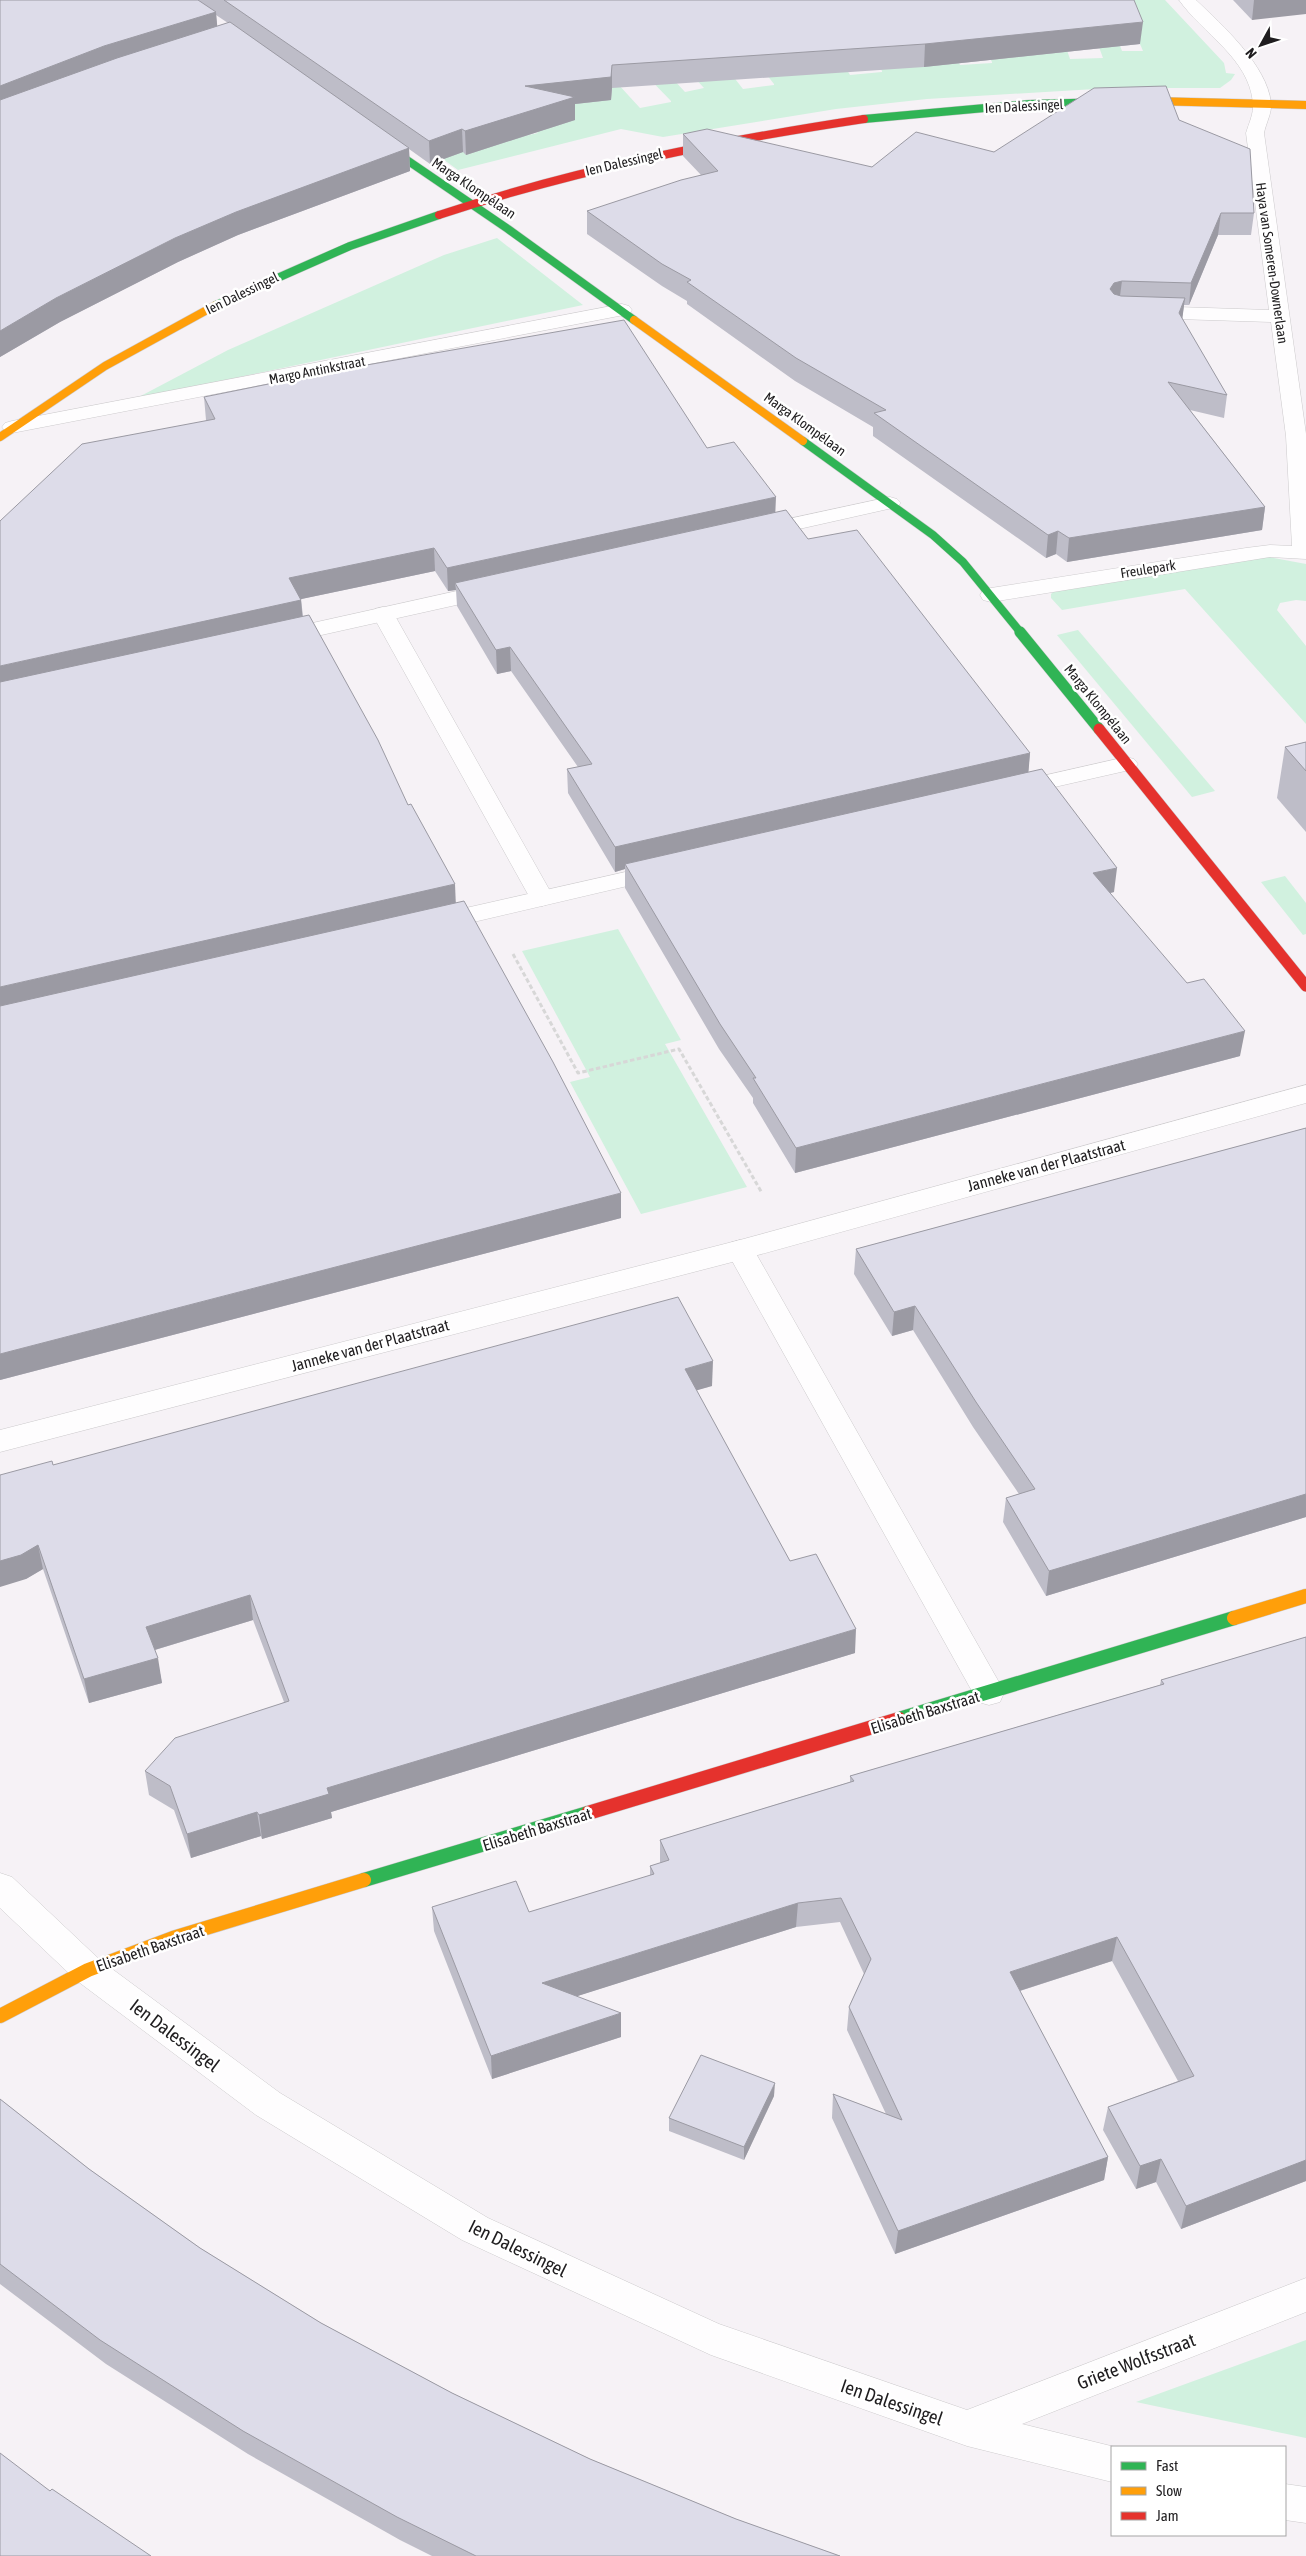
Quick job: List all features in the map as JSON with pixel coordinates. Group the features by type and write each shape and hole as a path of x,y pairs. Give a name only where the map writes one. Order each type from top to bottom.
{"street":[{"path":"1187,0 1235,50 1251,72 1262,103"},
{"name":"Ien Dalessingel","path":"6,432 95,371 184,321 276,276 372,237 470,203 563,176 659,154 756,135 854,121 955,110 1056,104 1159,102 1306,105"},
{"name":"Haya van Someren-Downerlaan","path":"1262,103 1255,133 1296,436 1304,553"},
{"name":"Marga Klompélaan","path":"370,134 622,310 934,535 963,562 991,595 1306,986"},
{"name":"Margo Antinkstraat","path":"6,432 622,310"},
{"path":"1128,312 1279,316"},
{"path":"744,535 890,503"},
{"name":"Freulepark","path":"991,595 1246,554 1270,551 1304,553"},
{"path":"259,642 510,587"},
{"path":"383,614 542,898"},
{"path":"990,795 1126,764"},
{"path":"412,928 678,867"},
{"name":"Janneke van der Plaatstraat","path":"0,1441 740,1250 1306,1094"},
{"name":"Elisabeth Baxstraat","path":"740,1250 856,1452 989,1693"},
{"name":"Elisabeth Baxstraat","path":"0,2016 88,1970 182,1936 1306,1596"},
{"name":"Ien Dalessingel","path":"0,1887 88,1970 268,2104 475,2229 711,2338 967,2428 1111,2464"},
{"name":"Griete Wolfsstraat","path":"967,2428 1306,2295"},
{"path":"1286,2502 1306,2505"}],"path":[{"path":"489,910 578,1073 679,1049 787,1237"}],"green space":[{"path":"433,0 1165,0 1224,63 1226,73 1235,74 1231,80 1220,88 1112,88 927,99 836,109 663,137 621,129 458,170 437,155 538,133 505,111","holes":["1089,20 1103,58 1070,59 1057,21","973,25 992,63 960,65 942,27","859,34 882,71 850,75 827,37","1137,37 1143,51 1122,51 1117,38","745,47 774,84 743,89 714,52","636,65 671,101 640,108 606,71","692,75 704,88 685,92 673,79"]},
{"path":"497,238 583,305 135,399 228,350 444,255"},
{"path":"1269,557 1306,564 1306,601 1296,600 1280,603 1277,610 1306,646 1306,724 1185,589 1062,610 1051,598 1051,594 1055,590"},
{"path":"1078,630 1215,791 1192,797 1057,635"},
{"path":"1285,876 1306,903 1306,934 1303,935 1261,882"},
{"path":"618,929 681,1040 665,1044 747,1187 641,1214 570,1082 590,1077 522,951"},
{"path":"1306,2340 1306,2438 1136,2402"}],"building":[{"path":"0,0 198,0 216,12 104,46 0,86"},
{"path":"224,0 1134,0 1143,22 925,44 612,65 611,77 525,86 575,97 465,131 462,129 429,141"},
{"path":"230,22 409,148 236,212 175,238 56,298 0,331 0,100 117,58"},
{"path":"1166,86 1179,120 1250,149 1254,213 1221,213 1191,283 1122,281 1114,283 1110,289 1114,294 1121,296 1185,298 1179,313 1227,395 1168,382 1265,507 1069,538 1058,531 1048,535 874,413 886,410 796,358 687,282 691,280 662,264 587,211 681,180 718,171 683,134 707,129 872,167 916,132 994,152 1094,88"},
{"path":"624,320 707,448 734,442 776,497 447,568 434,548 289,578 301,600 0,666 0,521 82,444 215,419 204,397 338,370"},
{"path":"786,510 808,539 857,530 1030,753 615,847 567,769 592,764 510,647 496,650 455,583"},
{"path":"309,615 378,740 408,805 411,804 455,884 0,987 0,682"},
{"path":"1306,742 1306,771 1285,747"},
{"path":"1042,769 1117,868 1093,873 1187,983 1204,979 1245,1031 796,1148 753,1078 756,1078 720,1024 625,864"},
{"path":"464,901 553,1062 621,1193 0,1354 0,1006"},
{"path":"1306,1128 1306,1494 1049,1571 1006,1498 1035,1489 976,1402 915,1306 894,1312 856,1249"},
{"path":"678,1297 713,1361 685,1369 790,1561 816,1554 856,1629 327,1788 329,1794 259,1815 257,1812 187,1834 170,1786 145,1771 175,1738 289,1701 250,1595 146,1627 158,1658 84,1679 38,1545 21,1555 0,1561 0,1475 52,1461 53,1465"},
{"path":"1306,1637 1306,2160 1186,2206 1161,2159 1140,2166 1108,2107 1194,2076 1117,1937 1010,1972 1108,2157 898,2231 833,2094 902,2120 849,2007 871,1959 841,1898 798,1903 542,1983 621,2013 491,2056 432,1907 516,1881 529,1912 654,1874 650,1866 669,1860 660,1840 854,1781 850,1776 1164,1684 1161,1680"},
{"path":"701,2055 775,2083 744,2147 669,2118"},
{"path":"0,2099 89,2169 200,2248 321,2323 452,2393 590,2459 736,2519 840,2556 476,2556 397,2517 243,2431 100,2340 0,2264"},
{"path":"0,2453 50,2491 52,2489 151,2556 0,2556"}],"traffic: fast":[{"path":"864,119 1030,104 1151,101"},
{"path":"379,141 508,229 634,320"},
{"path":"216,305 350,246 439,215"},
{"path":"803,441 933,535 963,562 1099,729"},
{"path":"899,1719 1234,1618"},
{"path":"364,1880 588,1813"}],"traffic: slow":[{"path":"1151,101 1306,105"},
{"path":"0,437 78,382 160,334 216,305"},
{"path":"634,320 803,441"},
{"path":"1234,1618 1306,1596"},
{"path":"0,2016 88,1970 173,1938 364,1880"}],"traffic: jam":[{"path":"439,215 543,182 649,157 756,136 864,119"},
{"path":"1099,729 1306,986"},
{"path":"588,1813 899,1719"}]}
